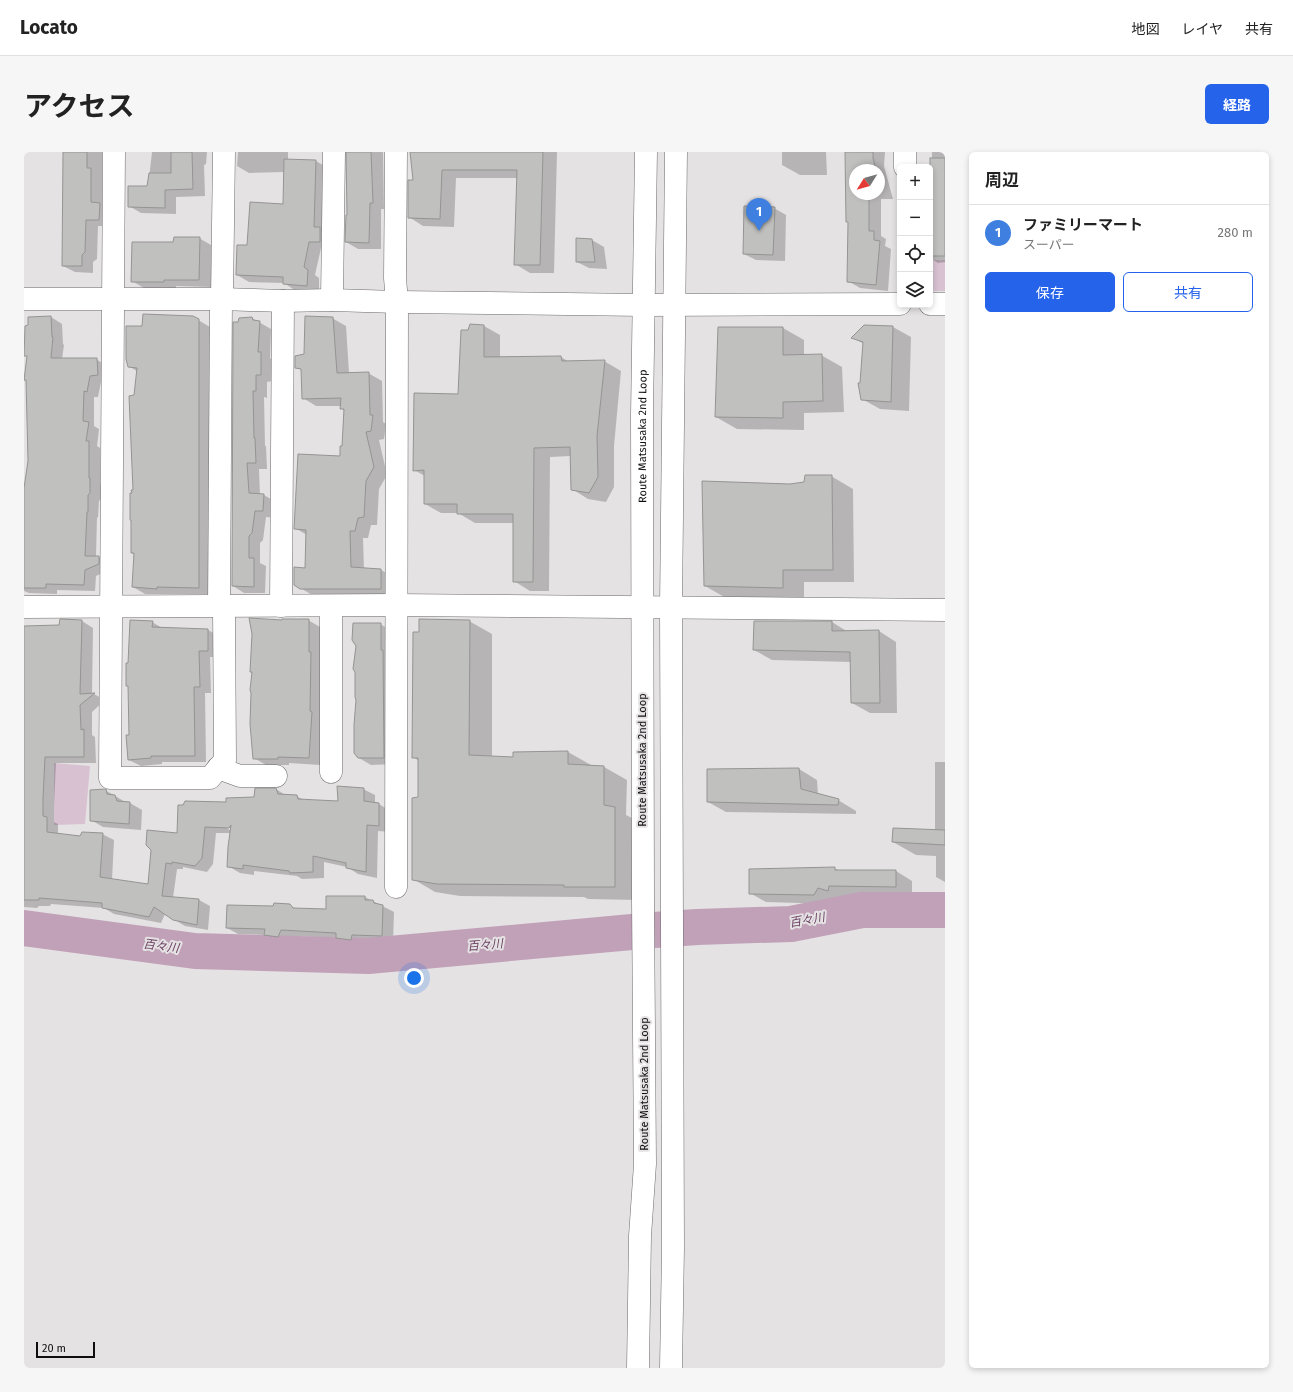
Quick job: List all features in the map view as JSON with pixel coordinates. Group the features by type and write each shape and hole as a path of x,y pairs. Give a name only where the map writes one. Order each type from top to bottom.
{"street":[{"path":"114,152 110,778 210,778 225,760 222,607 222,299 224,152"},
{"path":"332,300 334,152"},
{"path":"396,152 396,887"},
{"name":"Route Matsusaka 2nd Loop","path":"638,1368 640,1236 645,1164 642,901 642,415 646,152"},
{"path":"671,1368 673,1248 671,607 676,152"},
{"path":"905,152 905,164"},
{"path":"24,299 332,300 644,305 897,304"},
{"path":"281,606 282,300"},
{"path":"933,304 945,304"},
{"path":"24,607 396,605 945,610"},
{"path":"331,606 331,772"},
{"path":"218,768 240,776 276,776"}],"shaded area":[{"path":"933,260 945,260 945,291 933,291"},
{"path":"54,763 90,766 85,824 54,825"}],"building":[{"path":"63,152 87,152 87,168 91,168 91,202 100,203 99,220 86,220 85,252 82,255 82,266 62,266"},
{"path":"171,152 192,152 193,189 165,190 165,208 128,207 128,186 147,186 149,173 171,173"},
{"path":"346,152 371,152 373,203 370,203 369,243 345,242 347,215"},
{"path":"410,152 543,152 540,265 514,265 517,170 442,170 440,219 408,218 408,180 413,180"},
{"path":"845,152 873,152 874,164 849,164 849,200 869,200 869,231 874,231 874,240 880,241 876,285 847,282 848,222 846,222"},
{"path":"930,158 945,158 945,256 933,256 933,164 930,164"},
{"path":"284,159 316,160 314,227 320,227 320,242 309,242 304,267 308,270 307,286 283,284 283,277 236,275 237,245 247,245 250,202 283,204"},
{"path":"744,206 775,207 773,255 743,254"},
{"path":"174,237 200,237 199,280 131,282 132,242 173,242"},
{"path":"576,238 592,239 595,262 576,262"},
{"path":"143,314 193,316 199,319 199,588 157,587 157,589 132,587 134,553 131,553 130,493 132,493 131,490 133,490 129,396 134,395 137,368 128,367 126,359 126,326 142,326"},
{"path":"51,316 53,337 51,358 97,358 98,375 90,376 87,392 84,391 83,421 89,422 86,441 89,441 90,478 85,556 99,556 99,564 85,570 84,585 46,584 46,588 24,588 24,488 28,461 26,380 24,380 27,356 24,356 25,326 28,325 28,317"},
{"path":"305,316 333,317 337,373 369,372 370,415 373,415 371,431 366,432 374,467 366,481 364,517 358,518 355,531 350,531 351,567 381,569 381,589 300,589 294,585 294,567 305,568 306,530 294,529 298,454 340,456 344,409 340,409 341,398 302,399 301,369 295,368 295,356 304,354"},
{"path":"252,317 253,320 260,321 258,352 261,352 261,375 256,375 256,391 253,391 256,463 247,463 249,493 264,494 263,511 255,511 252,533 249,536 249,558 254,558 254,587 232,586 233,322 238,322 239,318"},
{"path":"470,324 484,325 484,357 561,356 562,361 605,360 597,436 598,477 589,493 571,490 570,447 534,448 533,582 513,582 513,514 457,514 457,504 424,504 424,470 413,471 414,393 458,394 461,330 468,330"},
{"path":"864,325 893,326 891,402 861,400 858,383 860,383 863,342 851,338"},
{"path":"718,327 783,327 783,355 822,354 823,401 783,402 783,418 715,417"},
{"path":"805,475 832,475 833,570 783,570 783,588 704,586 702,481 790,484 804,482"},
{"path":"249,618 282,620 309,619 309,652 311,652 310,711 312,712 309,758 278,757 278,759 253,759 250,724 252,634"},
{"path":"60,619 82,620 80,694 95,693 80,705 81,730 84,729 84,757 45,757 43,816 47,817 47,832 80,836 82,832 103,833 100,877 148,884 151,850 146,845 147,830 177,833 178,805 183,805 185,801 226,802 226,798 254,797 255,788 276,788 278,794 297,795 298,799 338,801 337,786 364,788 364,801 379,803 379,826 367,825 366,872 346,868 346,863 313,856 313,872 290,873 289,871 243,865 243,869 227,867 231,825 229,828 205,827 202,858 195,866 172,862 172,864 166,863 162,896 199,899 197,925 173,920 154,907 149,917 102,908 102,903 39,898 39,900 24,900 24,626 59,625"},
{"path":"419,619 470,620 469,755 513,757 513,752 568,751 568,764 604,766 604,805 615,807 615,887 437,884 412,880 412,798 418,797 418,758 412,758 413,632 419,632"},
{"path":"130,620 153,621 152,627 208,629 208,651 199,651 200,687 194,687 195,756 151,756 151,758 128,760 126,735 129,735 128,686 126,686 126,663 128,663"},
{"path":"754,621 832,621 832,631 879,630 880,703 851,703 850,652 753,650"},
{"path":"353,623 381,623 381,650 383,650 384,758 358,758 354,753 356,700 355,672 353,669 356,646 352,640"},
{"path":"799,768 801,789 839,799 838,805 707,802 707,769"},
{"path":"106,789 107,794 115,795 117,801 130,802 129,824 90,821 90,790"},
{"path":"893,828 945,830 945,845 892,842"},
{"path":"835,867 835,870 896,870 896,887 829,886 828,891 818,888 814,895 749,894 749,869"},
{"path":"326,896 365,896 365,900 373,900 374,903 383,905 382,936 352,935 351,940 336,938 336,933 281,930 278,937 264,935 265,929 226,928 227,905 273,906 274,903 290,904 293,908 326,909"}],"waterway":[{"name":"百々川","path":"24,928 195,951 368,956 654,930 791,924 862,910 945,910"}],"place":[{"name":"ファミリーマート","path":"759,231"}]}
